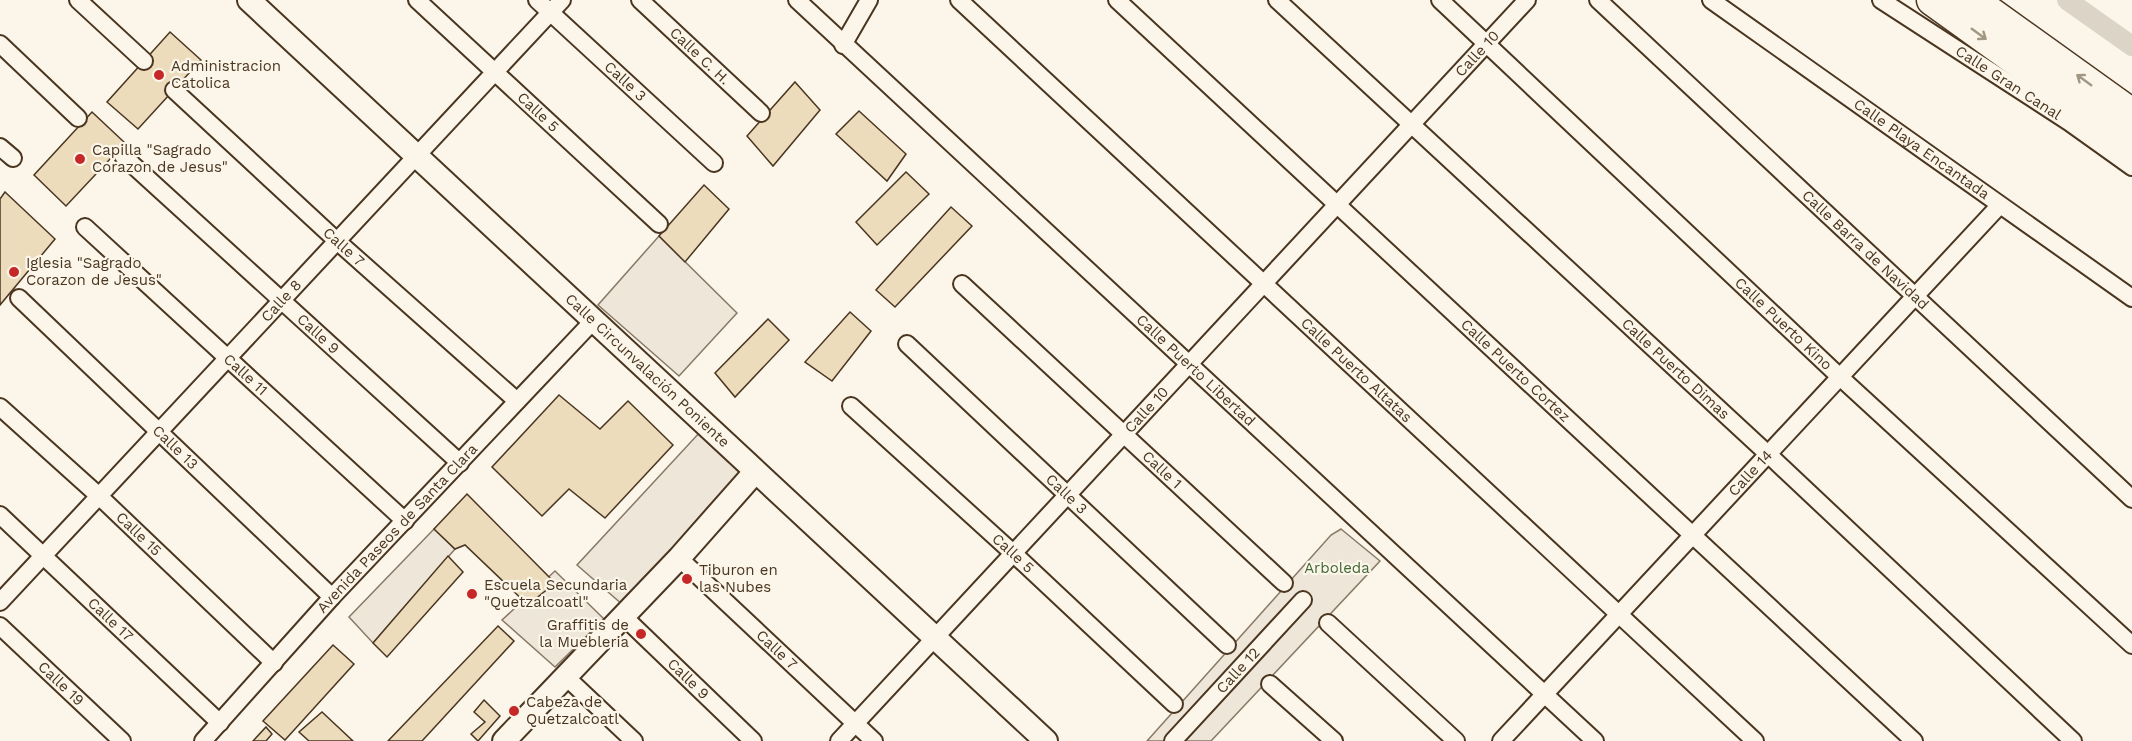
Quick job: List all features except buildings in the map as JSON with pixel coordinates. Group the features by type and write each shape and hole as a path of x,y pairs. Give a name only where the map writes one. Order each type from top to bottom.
{"highway":[{"path":"1932,0 2132,144"},
{"path":"1973,0 2132,114"}],"street":[{"path":"78,0 144,61"},
{"name":"Calle 5","path":"417,0 659,224"},
{"name":"Calle 3","path":"537,0 556,6 714,163"},
{"name":"Calle C. H.","path":"640,0 761,113"},
{"name":"Calle Puerto Libertad","path":"797,0 1595,741"},
{"path":"843,45 868,0"},
{"name":"Calle Puerto Altatas","path":"958,0 1755,741"},
{"name":"Calle Puerto Cortez","path":"1117,0 1914,741"},
{"name":"Calle Puerto Dimas","path":"1277,0 1770,456 2073,741"},
{"name":"Calle Puerto Kino","path":"1440,0 1841,378 2132,645"},
{"name":"Calle 10","path":"839,741 1527,0"},
{"name":"Calle Barra de Navidad","path":"1598,0 2132,499"},
{"name":"Calle Playa Encantada","path":"1711,0 2132,298"},
{"name":"Calle Gran Canal","path":"1881,0 2069,122 2132,168"},
{"name":"Calle Circunvalación Poniente","path":"255,2 755,472 1046,741"},
{"name":"Calle 8","path":"0,602 496,73 556,6"},
{"path":"0,44 78,118"},
{"name":"Calle 7","path":"174,90 337,241 517,401"},
{"path":"0,147 13,158"},
{"name":"Calle 9","path":"123,156 460,463"},
{"name":"Calle 14","path":"1502,741 1770,456 1999,206"},
{"name":"Calle 11","path":"85,227 405,521"},
{"name":"Calle 1","path":"962,284 1284,583"},
{"name":"Calle 13","path":"19,298 332,597"},
{"name":"Avenida Paseos de Santa Clara","path":"203,741 332,597 594,320"},
{"name":"Calle 3","path":"907,344 1227,645"},
{"name":"Calle 5","path":"851,406 1013,553 1174,704"},
{"name":"Calle 15","path":"0,407 99,496 274,663"},
{"path":"504,741 564,675 679,558 755,472"},
{"name":"Calle 17","path":"0,514 220,723"},
{"name":"Calle 7","path":"679,558 874,741"},
{"name":"Calle 12","path":"1173,741 1303,600"},
{"name":"Calle 9","path":"622,615 753,741"},
{"path":"1328,623 1456,741"},
{"name":"Calle 19","path":"0,626 122,741"},
{"path":"564,675 634,741"},
{"path":"1270,684 1334,741"}],"green space":[{"path":"659,236 737,313 679,376 598,305"},
{"path":"701,431 755,480 631,612 577,565"},
{"path":"434,529 455,549 373,643 349,617"},
{"name":"Arboleda","path":"1341,529 1380,561 1211,741 1147,741 1331,535"},
{"path":"555,571 604,619 555,667 502,620"}],"waterway":[{"path":"2067,0 2132,46"}],"place":[{"name":"Administracion Catolica","path":"159,75"},
{"name":"Capilla \"Sagrado Corazon de Jesus\"","path":"80,159"},
{"name":"Iglesia \"Sagrado Corazon de Jesus\"","path":"14,272"},
{"name":"Tiburon en las Nubes","path":"687,579"},
{"name":"Escuela Secundaria \"Quetzalcoatl\"","path":"472,594"},
{"name":"Graffitis de la Muebleria","path":"641,634"},
{"name":"Cabeza de Quetzalcoatl","path":"514,711"}]}
